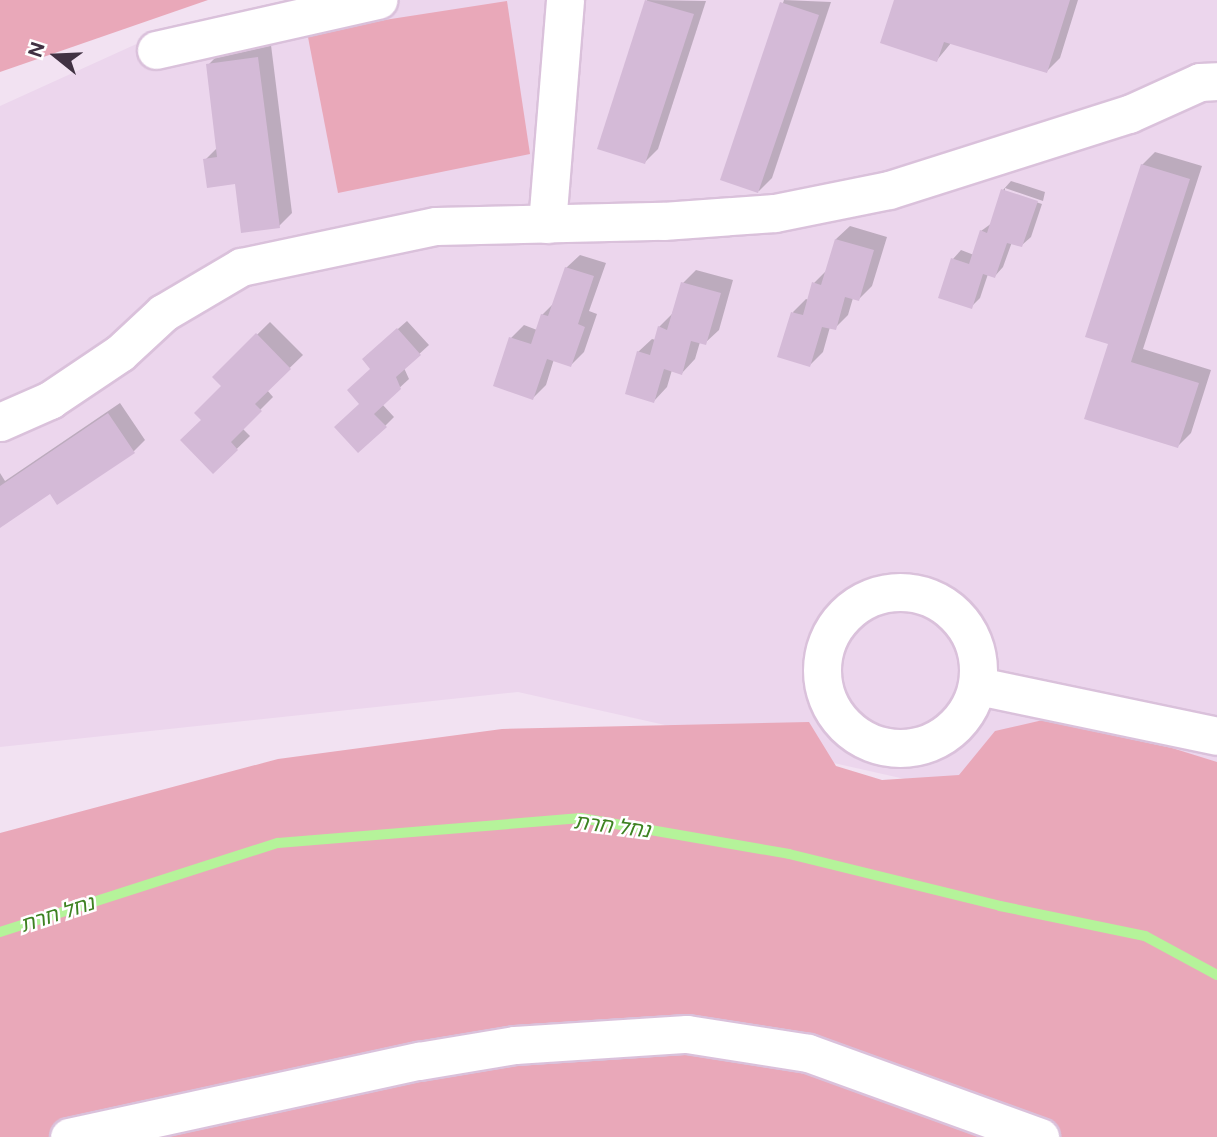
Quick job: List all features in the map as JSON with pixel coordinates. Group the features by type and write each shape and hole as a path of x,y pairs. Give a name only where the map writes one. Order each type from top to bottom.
{"street":[{"path":"156,50 378,0"},
{"path":"547,224 565,0"},
{"path":"0,422 50,400 120,352 163,313 241,267 436,226 663,221 775,213 889,190 1129,114 1199,82 1217,81"},
{"path":"904,592 931,597 953,611 970,633 978,659 978,686 968,710 951,731 927,745 900,750 868,743 846,728 830,705 822,679 824,651 834,628 853,608 877,595 904,592"},
{"path":"978,686 1217,736"},
{"path":"69,1137 419,1061 515,1045 687,1034 808,1053 1040,1137"}],"shaded area":[{"path":"0,0 208,0 0,72"},
{"path":"302,0 1217,0 1217,861 1016,804 518,692 0,747 0,106 154,36"},
{"path":"507,1 530,154 338,193 307,32"},
{"path":"1043,720 1172,748 1217,762 1217,1137 0,1137 0,833 278,759 502,729 809,722 836,766 882,780 959,775 995,731"}],"building":[{"path":"645,0 694,14 645,164 597,149"},
{"path":"894,0 1070,0 1047,73 944,42 937,62 880,43"},
{"path":"780,2 819,15 758,193 720,180"},
{"path":"258,57 280,228 241,233 235,184 207,188 203,159 217,157 206,64"},
{"path":"1141,164 1190,179 1131,362 1199,383 1178,448 1084,419 1108,344 1085,337"},
{"path":"1001,189 1038,201 1022,247 1007,243 995,278 983,274 972,309 938,298 951,258 969,264 980,230 987,233"},
{"path":"835,239 874,250 859,301 845,297 836,330 822,327 810,367 777,357 791,312 803,315 812,282 821,285"},
{"path":"565,267 594,276 578,324 585,327 571,367 547,359 533,400 493,386 509,337 531,344 541,314 548,316"},
{"path":"681,282 721,293 706,345 691,341 682,375 664,369 654,403 625,394 637,351 650,355 658,326 667,330"},
{"path":"397,328 421,355 396,377 401,389 374,414 387,427 358,453 334,427 359,404 347,390 370,369 362,359"},
{"path":"256,333 291,369 255,404 262,411 231,442 238,450 213,474 180,440 201,420 194,413 221,386 212,377"},
{"path":"108,413 135,453 57,505 50,494 0,528 0,486"}],"waterway":[{"name":"נחל חרת","path":"0,932 278,843 581,818 789,854 1000,906 1145,936 1217,975"}]}
